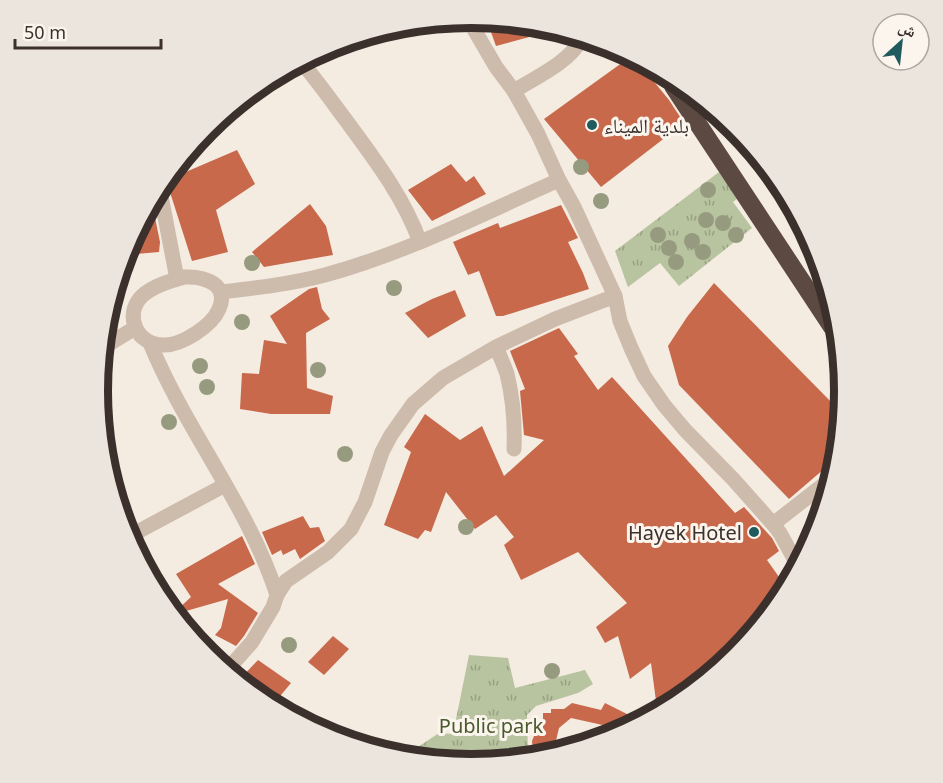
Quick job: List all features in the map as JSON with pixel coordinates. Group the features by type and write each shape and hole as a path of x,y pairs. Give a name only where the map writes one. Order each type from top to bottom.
{"highway":[{"path":"678,94 828,321"}],"street":[{"path":"473,28 496,67 514,91 574,207 615,296 620,321 644,376 685,430 733,479 780,533 794,558"},
{"path":"514,91 563,60 578,45"},
{"path":"306,68 387,177 408,213 420,243"},
{"path":"220,292 282,284 325,275 420,243 559,180"},
{"path":"162,202 177,279"},
{"path":"150,344 170,345 201,330 220,308 221,298 217,285 201,278 177,279 144,295 134,310 133,320 138,334 150,344 167,381 225,485 264,560 277,595"},
{"path":"232,664 252,642 273,607 285,580 328,552 351,529 365,502 382,452 412,404 443,378 496,347 555,319 615,296"},
{"path":"112,342 135,328"},
{"path":"496,347 507,373 515,432 514,449"},
{"path":"137,532 225,485"},
{"path":"772,524 822,486"}],"green space":[{"path":"719,172 738,198 733,202 752,228 679,286 660,263 628,287 615,251"},
{"name":"Public park","path":"469,655 508,658 515,688 585,670 593,684 578,693 536,706 527,715 528,750 495,754 448,754 412,749 439,733 453,734"}],"building":[{"path":"490,29 538,35 496,46"},
{"path":"623,62 648,74 684,123 601,187 544,119"},
{"path":"237,150 255,184 216,210 228,252 192,261 170,191 182,174"},
{"path":"451,164 466,182 474,176 486,194 432,221 408,190"},
{"path":"310,204 326,226 333,255 264,267 252,252"},
{"path":"561,205 578,238 568,242 589,289 503,316 496,316 479,271 468,275 453,242 498,223 500,228"},
{"path":"154,215 160,242 159,252 136,254"},
{"path":"714,283 834,405 827,467 789,499 679,385 668,346"},
{"path":"317,287 322,309 330,319 306,333 307,388 333,396 330,414 271,414 240,409 242,373 259,374 264,340 287,344 270,316 309,289"},
{"path":"455,290 466,316 428,338 405,313"},
{"path":"559,328 578,354 574,356 598,390 612,377 735,513 744,507 772,538 779,551 767,560 781,580 759,612 744,631 711,664 668,696 656,701 651,663 630,679 618,636 605,643 596,627 627,603 578,552 521,580 504,545 514,537 496,515 475,529 446,492 431,532 425,530 418,539 384,525 411,452 404,447 425,414 460,440 482,426 504,476 544,440 524,435 520,391 525,389 510,351"},
{"path":"303,516 310,528 319,527 325,541 300,559 295,549 283,555 281,550 272,555 262,532"},
{"path":"242,536 255,564 218,584 258,613 236,646 215,635 221,628 228,599 184,612 180,607 191,597 176,574"},
{"path":"333,636 349,649 324,675 308,662"},
{"path":"258,660 291,683 278,698 245,674"},
{"path":"572,703 601,710 605,703 632,717 605,729 607,726 571,718 559,728 555,745 533,749 532,741 536,731 543,730 543,713 551,713 551,709 564,709"}],"place":[{"name":"بلدية الميناء","path":"592,125"},
{"name":"Hayek Hotel","path":"754,532"}]}
